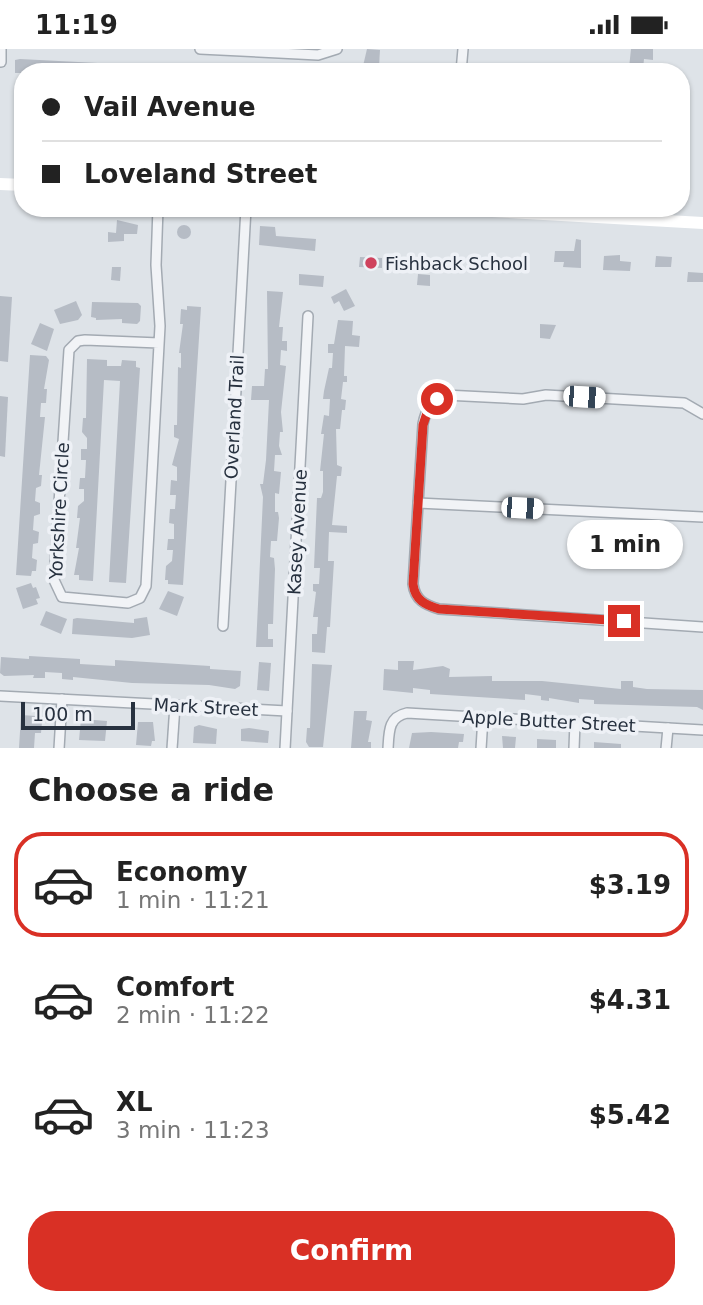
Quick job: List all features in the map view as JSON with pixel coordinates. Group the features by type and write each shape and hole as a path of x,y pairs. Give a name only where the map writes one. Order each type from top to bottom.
{"main road":[{"path":"596,217 703,223"}],"street":[{"path":"1,49 1,62"},
{"path":"200,49 318,55 336,49"},
{"name":"Yorkshire Circle","path":"158,217 156,265 159,343 144,593 128,603 62,597 54,580 69,350 78,341 85,340 159,343"},
{"name":"Overland Trail","path":"223,626 246,217"},
{"name":"Kasey Avenue","path":"285,748 308,316"},
{"path":"703,414 684,403 546,395 523,399 445,395 430,404 423,425 413,584 417,598 426,606 439,609 703,627"},
{"path":"418,503 703,517"},
{"name":"Mark Street","path":"0,696 287,712"},
{"path":"59,748 62,699"},
{"path":"172,748 174,705"},
{"name":"Apple Butter Street","path":"388,748 389,730 395,717 408,713 703,730"},
{"path":"481,748 483,717"},
{"path":"574,748 575,722"},
{"path":"666,748 667,728"}],"building":[{"path":"367,49 380,50 379,63 364,63"},
{"path":"631,49 653,49 653,60 644,59 644,63 630,63"},
{"path":"20,59 98,63 15,63 15,60"},
{"path":"117,220 138,225 137,234 124,234 124,241 108,242 108,232 116,233"},
{"path":"181,225 187,225 191,232 187,239 181,239 177,235 177,229"},
{"path":"260,226 275,227 276,236 316,239 315,251 259,245"},
{"path":"576,239 581,240 581,268 563,267 564,262 554,262 555,251 574,251"},
{"path":"620,255 620,261 631,262 630,271 603,270 604,256"},
{"path":"656,256 672,257 671,267 655,267"},
{"name":"Fishback School","path":"360,257 382,258 382,268 359,267"},
{"path":"112,267 121,267 120,281 111,280"},
{"path":"688,272 703,273 703,282 687,282"},
{"path":"299,274 324,276 323,287 299,285"},
{"path":"418,274 430,275 430,286 417,285"},
{"path":"346,289 355,306 344,311 339,301 334,304 331,297"},
{"path":"267,291 283,292 279,327 283,327 282,341 287,341 287,351 281,350 280,365 286,366 281,412 283,432 280,432 279,446 282,455 275,455 274,471 281,472 279,494 275,493 275,512 278,512 279,518 277,541 271,541 270,557 274,558 275,569 273,624 268,624 268,639 273,639 273,647 256,647 263,497 260,484 263,484 266,460 269,400 251,400 252,386 264,386 265,369 268,369"},
{"path":"0,296 12,297 8,362 0,361"},
{"path":"76,301 82,315 78,320 60,324 54,310"},
{"path":"92,302 138,303 141,306 140,321 137,324 122,323 122,319 96,320 91,317"},
{"path":"187,306 201,307 183,585 168,584 168,580 165,580 166,566 172,561 173,550 167,550 168,539 174,539 174,524 169,523 170,509 175,509 176,495 170,495 171,480 177,481 177,467 172,465 179,439 174,437 174,425 177,425 178,367 181,368 181,309 187,310"},
{"path":"338,320 353,321 352,335 360,336 359,347 345,346 344,376 347,376 347,382 343,382 341,399 346,400 345,410 342,410 340,429 336,429 337,465 342,467 341,476 337,476 332,525 347,526 347,533 329,532 328,561 334,561 330,627 327,627 325,653 312,652 312,634 317,634 318,617 313,617 316,592 313,591 313,584 319,584 320,568 314,568 317,498 321,498 323,492 323,471 320,471 324,434 321,434 324,415 329,416 330,399 323,399 329,368 332,368 333,353 328,353 328,344 334,344"},
{"path":"40,323 54,329 47,351 31,344"},
{"path":"540,324 556,325 550,339 540,338"},
{"path":"30,355 46,356 49,360 44,389 47,389 46,403 41,403 40,417 45,417 39,475 42,475 41,486 36,488 35,501 40,503 40,514 34,516 33,530 39,532 38,543 33,544 32,558 37,560 36,571 32,571 31,576 16,575"},
{"path":"87,359 107,360 107,366 121,366 122,360 136,361 136,367 140,368 126,583 109,582 120,381 104,380 93,581 79,580 79,575 74,575 79,548 76,548 80,518 77,518 78,506 84,501 84,489 79,489 80,478 85,478 86,460 81,460 81,449 87,449 87,438 82,432 83,418 86,418"},
{"path":"0,396 8,397 5,457 0,456"},
{"path":"31,583 33,588 36,587 40,598 36,599 38,604 23,609 16,588"},
{"path":"168,591 184,597 177,616 159,609"},
{"path":"46,611 67,619 61,634 40,625"},
{"path":"147,617 150,635 132,638 72,634 73,619 77,618 134,623 134,619"},
{"path":"29,656 80,659 80,664 115,666 115,660 210,666 210,669 241,671 240,686 235,689 73,677 73,680 62,679 62,673 45,672 45,678 33,678 34,675 4,676 0,673 1,657 29,659"},
{"path":"398,661 414,661 413,670 443,666 450,669 449,677 492,676 492,681 542,681 621,689 621,681 633,681 633,687 647,689 703,690 703,710 697,707 594,704 594,700 579,699 579,703 549,698 549,701 541,700 541,696 525,694 525,700 430,694 430,690 413,688 413,693 383,690 384,669 398,670"},
{"path":"259,662 271,663 269,691 257,690"},
{"path":"312,664 332,665 323,747 309,747 306,742 307,728 310,728"},
{"path":"354,711 367,711 366,720 372,721 368,742 371,742 371,748 351,748"},
{"path":"21,715 36,716 36,722 42,722 41,733 35,733 34,748 19,748"},
{"path":"81,719 107,721 105,741 79,740"},
{"path":"138,722 153,722 155,741 152,741 151,746 136,745"},
{"path":"199,725 217,729 216,744 193,743 194,727"},
{"path":"241,729 269,731 268,743 241,741"},
{"path":"412,733 464,734 463,742 459,742 458,748 409,748"},
{"path":"502,736 516,737 515,748 503,748"},
{"path":"537,739 556,740 556,748 537,748"},
{"path":"594,742 621,744 621,748 594,748"}],"place":[{"name":"Fishback School","path":"371,263"}],"route":[{"path":"437,399 430,404 423,425 413,584 417,598 426,606 439,609 624,621"}]}
